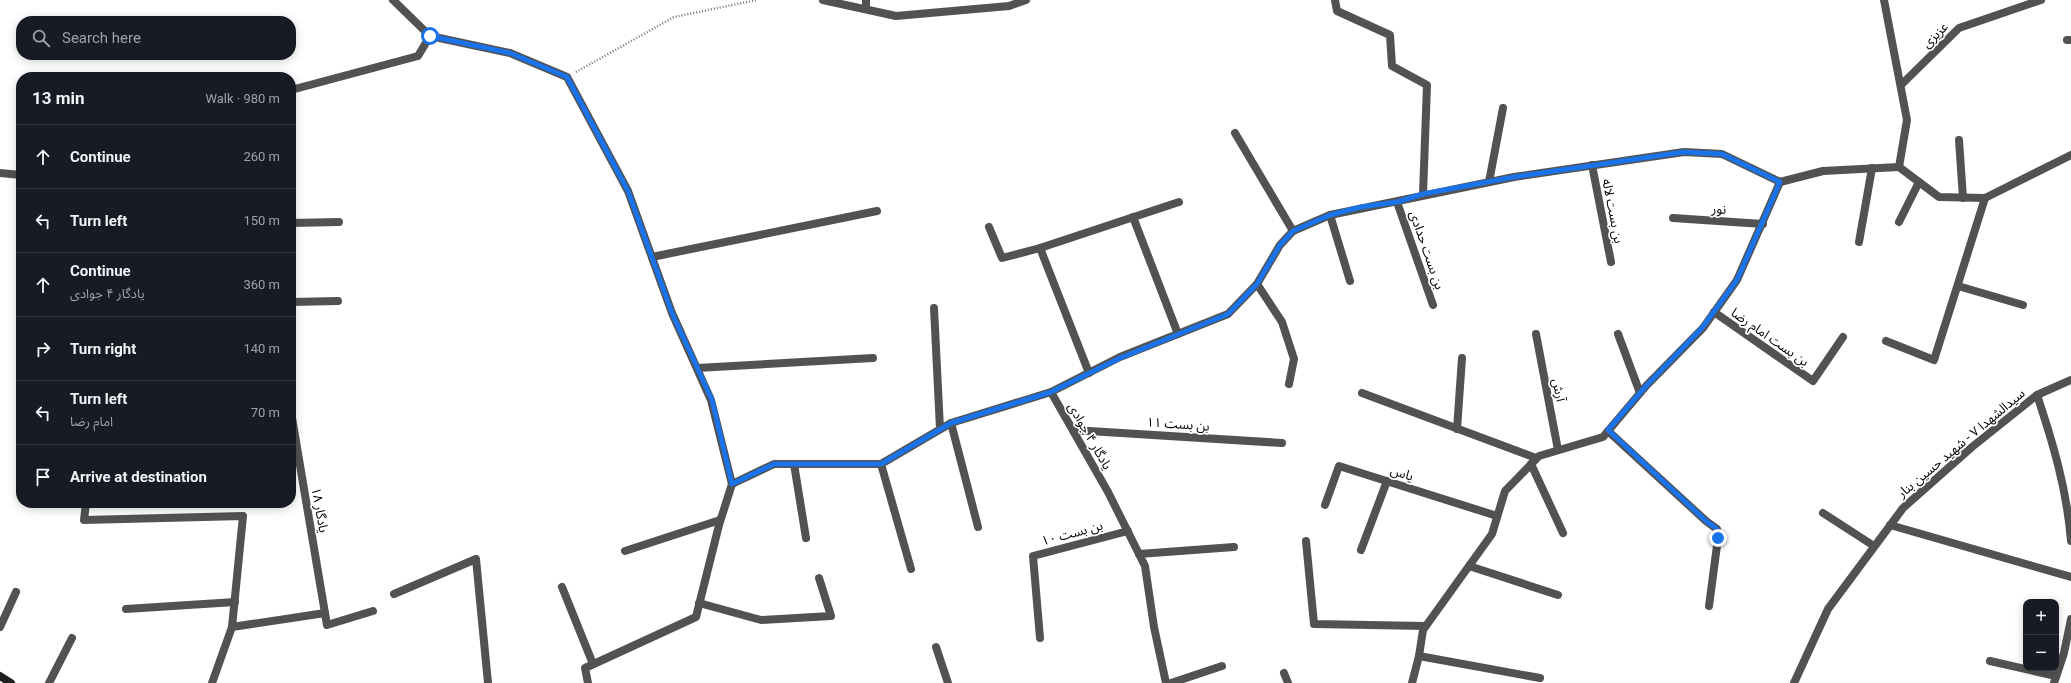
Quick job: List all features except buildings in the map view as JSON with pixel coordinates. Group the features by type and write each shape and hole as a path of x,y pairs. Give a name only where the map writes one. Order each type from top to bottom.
{"main road":[{"path":"0,676 10,683"}],"street":[{"path":"393,0 430,36 510,53 567,77 628,191 672,313 712,400 732,484 720,520 696,618 585,668 588,683"},
{"path":"823,0 896,16 995,4 1009,6 1026,0"},
{"path":"866,0 866,9"},
{"path":"1335,0 1337,11 1390,35 1392,66 1427,85 1423,194"},
{"path":"1884,0 1907,120 1899,167"},
{"name":"عزیزی","path":"1901,85 1960,28 2041,0"},
{"path":"296,89 418,56 430,36"},
{"path":"1489,182 1502,108"},
{"path":"1235,133 1293,231"},
{"path":"1959,140 1963,198"},
{"path":"732,484 774,464 881,464 951,423 1051,392 1120,358 1228,314 1257,284 1280,245 1293,231 1330,215 1361,207 1397,202 1423,194 1489,182 1684,152 1722,154 1780,182 1824,171 1899,167 1939,197 1985,198 2071,155"},
{"name":"بن بست لاله","path":"1592,165 1611,262"},
{"path":"1859,242 1872,168"},
{"path":"0,173 16,175"},
{"path":"1412,683 1419,656 1423,630 1492,534 1505,491 1538,456 1603,437 1640,393 1702,328 1737,280 1763,224 1780,182"},
{"path":"1899,222 1919,182"},
{"path":"1886,341 1934,360 1985,198"},
{"path":"989,228 1002,258 1040,248 1179,202"},
{"name":"بن بست حدادی","path":"1397,202 1433,305"},
{"path":"652,257 877,211"},
{"path":"1330,215 1350,282"},
{"path":"1133,217 1178,334"},
{"name":"نور","path":"1673,218 1763,224"},
{"path":"296,223 339,222"},
{"path":"1040,248 1089,373"},
{"path":"1257,284 1282,322 1294,359 1289,384"},
{"path":"1958,286 2024,305"},
{"path":"296,302 338,300"},
{"path":"934,308 940,429"},
{"name":"بن بست امام رضا","path":"1714,312 1813,381 1843,337"},
{"name":"آرش","path":"1536,334 1558,450"},
{"path":"1618,334 1640,393"},
{"path":"697,368 873,358"},
{"path":"1457,429 1462,358"},
{"name":"سیدالشهدا ۷ - شهید حسین بنار","path":"1794,683 1828,609 1903,508 1966,452 2037,395 2071,380"},
{"name":"یادگار ۴ جوادی","path":"1051,392 1128,531 1145,566 1154,627 1166,683"},
{"path":"1362,393 1457,429 1533,461 1563,532"},
{"path":"2037,395 2068,496 2071,541"},
{"path":"951,423 978,527"},
{"name":"بن بست ۱۱","path":"1073,430 1282,443"},
{"path":"1608,430 1706,521 1717,529 1718,538 1709,606"},
{"name":"یادگار ۱۸","path":"296,442 325,613"},
{"path":"794,464 806,538"},
{"path":"881,464 911,569"},
{"name":"یاس","path":"1325,505 1339,466 1497,516"},
{"path":"1361,550 1387,481"},
{"path":"85,508 84,520 243,516 232,627 212,683"},
{"path":"1823,513 1874,546"},
{"path":"625,551 720,520"},
{"path":"1890,525 2071,577"},
{"name":"بن بست ۱۰","path":"1040,638 1033,556 1128,531"},
{"path":"1306,541 1314,624 1425,626"},
{"path":"1139,554 1234,547"},
{"path":"394,594 476,559 488,683"},
{"path":"1469,566 1558,595"},
{"path":"699,603 761,620 831,616 819,578"},
{"path":"562,587 594,664"},
{"path":"0,627 16,592"},
{"path":"126,609 234,602"},
{"path":"232,627 325,613 327,625 373,611"},
{"path":"1990,661 2055,679 2064,653 2071,619"},
{"path":"48,683 72,638"},
{"path":"936,647 948,683"},
{"path":"1419,656 1540,678"},
{"path":"1171,683 1222,666"},
{"path":"1284,673 1288,683"}],"path":[{"path":"567,77 674,17 757,0"}],"route":[{"path":"430,36 510,53 567,77 628,191 672,313 712,400 732,484 774,464 881,464 951,423 1051,392 1120,358 1228,314 1257,284 1280,245 1293,231 1330,215 1361,207 1397,202 1423,194 1514,177 1684,152 1722,154 1780,182 1763,224 1737,280 1702,328 1646,386 1608,430 1706,521 1717,529 1718,538"}]}
